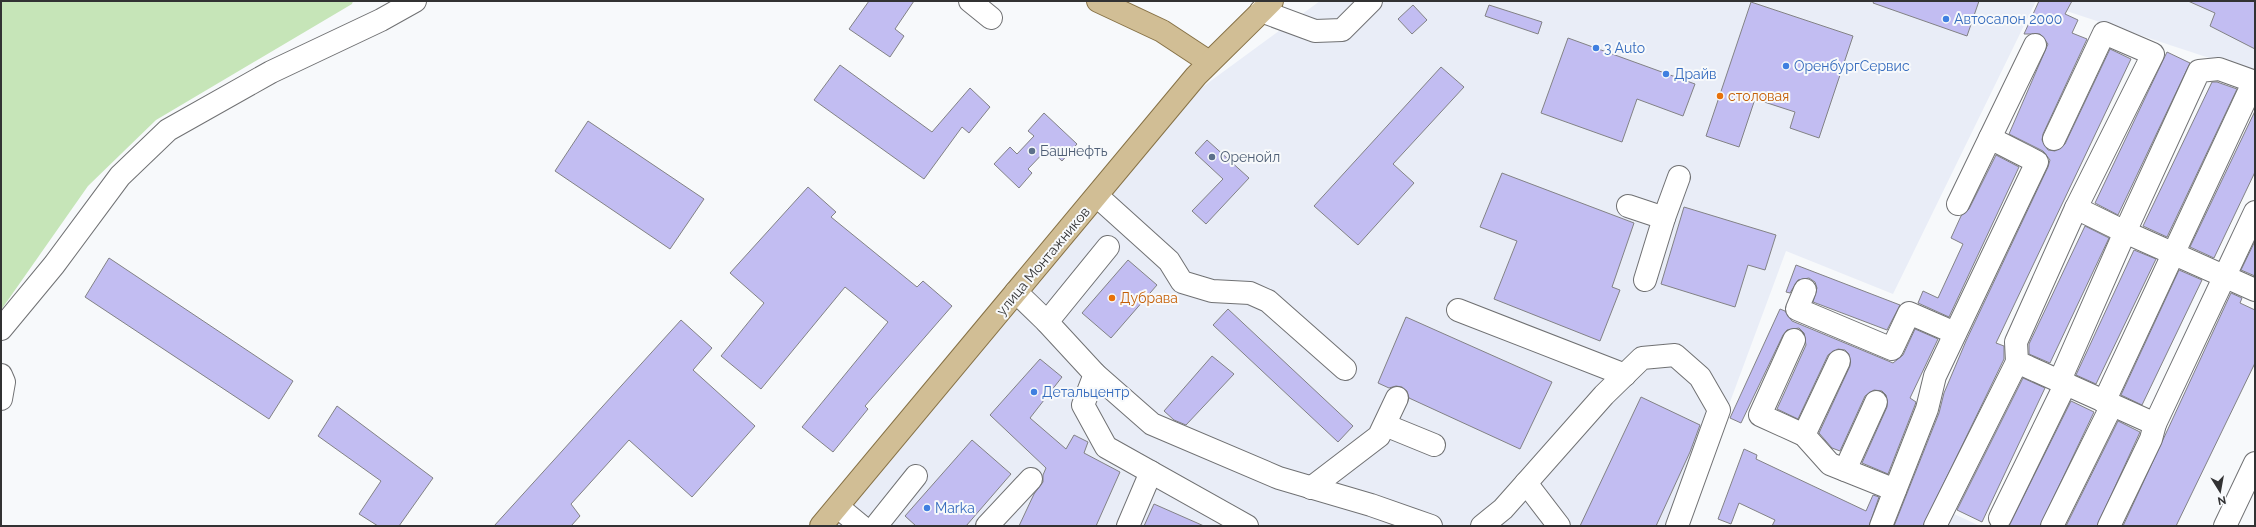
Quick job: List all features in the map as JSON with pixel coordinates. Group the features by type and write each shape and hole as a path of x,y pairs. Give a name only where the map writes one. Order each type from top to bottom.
{"main road":[{"path":"1098,1 1162,31 1209,62"},
{"name":"улица Монтажников","path":"821,526 1209,62 1266,6"}],"street":[{"path":"1,329 54,265 120,176 168,130 270,72 381,20 415,1"},
{"path":"970,1 991,18"},
{"path":"1266,6 1315,31 1342,30 1371,1"},
{"path":"1935,526 2017,362 2016,342 2076,208 2153,54 2104,33 2054,139"},
{"path":"1958,204 2035,45"},
{"path":"2000,518 2063,382 2125,232 2199,71 2219,69 2254,81 2174,253 2052,526"},
{"path":"1881,526 1926,410 1935,376 2037,162 1990,138"},
{"path":"1645,280 1664,218 1679,177"},
{"path":"1098,196 1169,261 1182,282 1212,291 1250,293 1268,301 1345,369"},
{"path":"1628,206 1664,218"},
{"path":"2076,208 2125,232 2255,290"},
{"path":"2109,526 2150,439 2155,424 2255,212"},
{"path":"1047,322 1108,247"},
{"path":"1805,290 1797,309 1892,349 1908,312 1955,333"},
{"path":"1016,292 1047,322 1095,374 1152,424 1279,478 1371,505 1431,526"},
{"path":"1458,310 1625,375"},
{"path":"1794,340 1760,415 1804,435 1830,464 1895,490"},
{"path":"1482,526 1503,509 1604,395 1642,358 1675,355 1700,377 1719,410 1677,526"},
{"path":"1804,435 1839,361"},
{"path":"2017,362 2155,424"},
{"path":"1095,374 1084,404 1106,447 1247,526"},
{"path":"1,375 4,382 1,399"},
{"path":"1311,488 1379,436 1397,398"},
{"path":"1845,470 1876,402"},
{"path":"1385,425 1434,445"},
{"path":"2225,526 2255,464"},
{"path":"1128,526 1151,472"},
{"path":"876,526 916,476"},
{"path":"987,526 1031,479"},
{"path":"1526,483 1559,526"},
{"path":"838,507 857,524"}],"shaded area":[{"path":"1320,1 2036,1 1893,294 1786,251 1684,526 829,526 1197,91"},
{"path":"2036,1 2255,1 2255,73"},
{"path":"1952,513 1980,526 1946,526"}],"green space":[{"path":"1,1 353,1 352,4 156,120 88,186 1,310"}],"building":[{"path":"869,1 914,1 895,29 904,36 890,57 849,29"},
{"name":"Автосалон 2000","path":"1874,1 1979,1 1967,36 1873,3"},
{"path":"2039,1 2072,1 2065,14 2078,20 2072,33 2087,39 2043,134 2042,140 2048,150 2055,151 2065,144 2110,49 2131,59 1996,343 2004,346 2004,359 1923,526 1894,526 1939,413 1944,393 1966,341 2050,160 2043,151 2009,134 2048,44 2040,34 2024,34"},
{"path":"2188,1 2255,1 2255,49 2210,26 2215,13"},
{"name":"ОренбургСервис","path":"1751,2 1853,36 1819,138 1790,128 1795,112 1755,99 1739,147 1706,136"},
{"path":"1413,5 1427,20 1412,34 1398,19"},
{"path":"1489,5 1542,22 1538,34 1485,16"},
{"path":"1568,38 1695,84 1683,116 1637,99 1622,142 1541,113"},
{"path":"2167,52 2190,63 2118,215 2095,203"},
{"path":"840,65 932,132 970,88 990,107 969,133 962,127 924,179 814,100"},
{"path":"1441,67 1464,87 1393,164 1414,183 1358,245 1314,206"},
{"path":"2212,82 2217,82 2237,89 2167,237 2143,226"},
{"path":"2255,111 2255,172 2214,258 2190,247"},
{"name":"Башнефть","path":"1044,113 1077,144 1062,161 1048,148 1028,169 1032,173 1019,188 994,164 1010,147 1017,154 1034,136 1028,131"},
{"path":"588,121 704,199 670,249 555,171"},
{"path":"1207,140 1249,178 1206,224 1192,211 1223,179 1195,153"},
{"path":"1996,155 2019,167 1949,317 1918,303 1923,291 1938,298 1963,244 1951,238 1961,216 1969,209"},
{"path":"1502,173 1634,223 1612,287 1620,290 1600,341 1494,299 1517,241 1480,227"},
{"path":"808,187 836,212 831,217 917,287 923,281 952,306 865,406 868,409 833,452 802,427 888,322 845,287 761,389 721,356 764,303 730,273"},
{"path":"1684,207 1776,235 1765,270 1748,265 1735,307 1661,284"},
{"path":"2085,226 2109,238 2050,363 2029,354 2029,344"},
{"path":"2255,241 2255,276 2241,270"},
{"path":"2134,250 2156,259 2096,384 2076,375"},
{"path":"109,258 293,381 269,419 85,297"},
{"path":"1128,260 1157,285 1111,338 1082,313"},
{"path":"1796,265 1900,305 1887,330 1813,302 1817,288 1815,282 1809,278 1798,280 1790,293 1786,292"},
{"path":"2179,270 2202,280 2142,405 2121,395"},
{"path":"2231,293 2242,298 2240,303 2255,310 2255,363 2176,526 2123,526"},
{"path":"1228,309 1353,426 1338,442 1213,325"},
{"path":"1780,309 1785,311 1792,321 1893,363 1903,355 1915,329 1938,339 1910,398 1916,402 1888,474 1862,463 1887,407 1886,395 1882,391 1874,390 1865,396 1840,451 1832,448 1819,433 1850,366 1849,354 1845,350 1838,349 1828,355 1798,419 1777,409 1806,345 1804,333 1799,328 1787,330 1783,335 1741,423 1730,418"},
{"path":"1406,317 1552,382 1520,449 1409,398 1407,391 1402,387 1396,386 1389,388 1378,383"},
{"path":"681,320 712,348 693,370 755,426 692,497 629,440 571,504 580,516 571,526 494,526"},
{"path":"1212,356 1234,374 1186,425 1174,420 1164,411"},
{"path":"1040,359 1062,377 1030,418 1066,449 1074,435 1088,442 1084,453 1120,472 1096,526 1019,526 1034,494 1043,482 1043,475 1046,468 990,415"},
{"path":"2023,378 2045,388 1982,522 1957,510"},
{"path":"1641,397 1700,425 1690,452 1656,526 1580,526"},
{"path":"2071,401 2094,412 2040,526 2009,526"},
{"path":"337,406 433,478 399,526 378,526 359,514 381,481 318,436"},
{"path":"2118,421 2140,432 2097,526 2066,526"},
{"path":"972,440 1011,474 966,526 916,526 905,516"},
{"path":"1744,449 1757,455 1756,459 1866,511 1873,495 1879,497 1869,526 1772,526 1775,520 1739,503 1731,524 1718,519"},
{"path":"1154,504 1204,526 1144,526"}],"place":[{"name":"Автосалон 2000","path":"1946,19"},
{"name":"3 Auto","path":"1596,48"},
{"name":"ОренбургСервис","path":"1786,66"},
{"name":"Драйв","path":"1666,74"},
{"name":"столовая","path":"1720,96"},
{"name":"Башнефть","path":"1032,151"},
{"name":"Оренойл","path":"1212,157"},
{"name":"Дубрава","path":"1112,298"},
{"name":"Детальцентр","path":"1034,392"},
{"name":"Marka","path":"927,508"}]}
